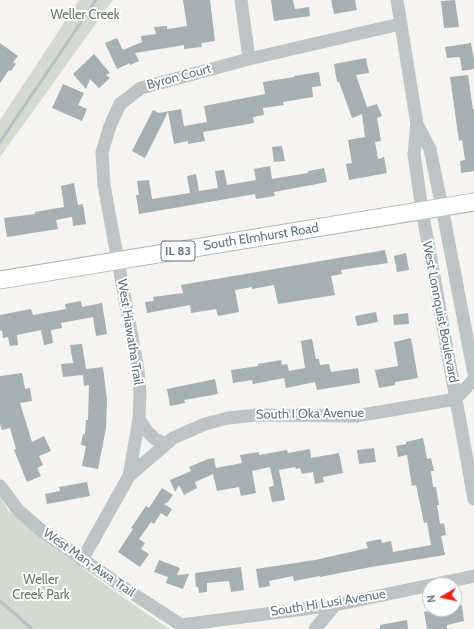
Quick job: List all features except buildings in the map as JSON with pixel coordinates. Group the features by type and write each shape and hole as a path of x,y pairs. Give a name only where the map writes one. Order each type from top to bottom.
{"main road":[{"name":"South Elmhurst Road","path":"0,280 474,202"}],"street":[{"path":"241,0 249,59"},
{"name":"West Lonnquist Boulevard","path":"397,0 416,124 414,154 422,210 474,499"},
{"name":"Byron Court","path":"119,260 104,185 102,152 110,126 120,104 141,88 249,59 400,24"},
{"name":"West Lonnquist Boulevard","path":"416,124 430,149 474,374"},
{"name":"West Hiawatha Trail","path":"82,560 129,476 139,419 140,393 138,370 119,260"},
{"path":"456,399 474,379"},
{"name":"South I Oka Avenue","path":"129,476 173,438 205,424 228,418 257,415 356,416 456,399"},
{"path":"139,419 147,431 155,439 166,444"},
{"name":"West Man-Awa Trail","path":"0,486 18,510 43,532 82,560 184,627"},
{"name":"South Hi Lusi Avenue","path":"184,627 335,605 474,576"},
{"path":"315,629 335,605"}],"green space":[{"name":"Weller Creek","path":"79,0 113,0 0,157 0,120"},
{"name":"Weller Creek Park","path":"0,496 8,510 93,576 169,629 0,629"}],"waterway":[{"name":"Weller Creek","path":"0,142 96,0"},
{"name":"Weller Creek","path":"0,601 32,629"}]}
